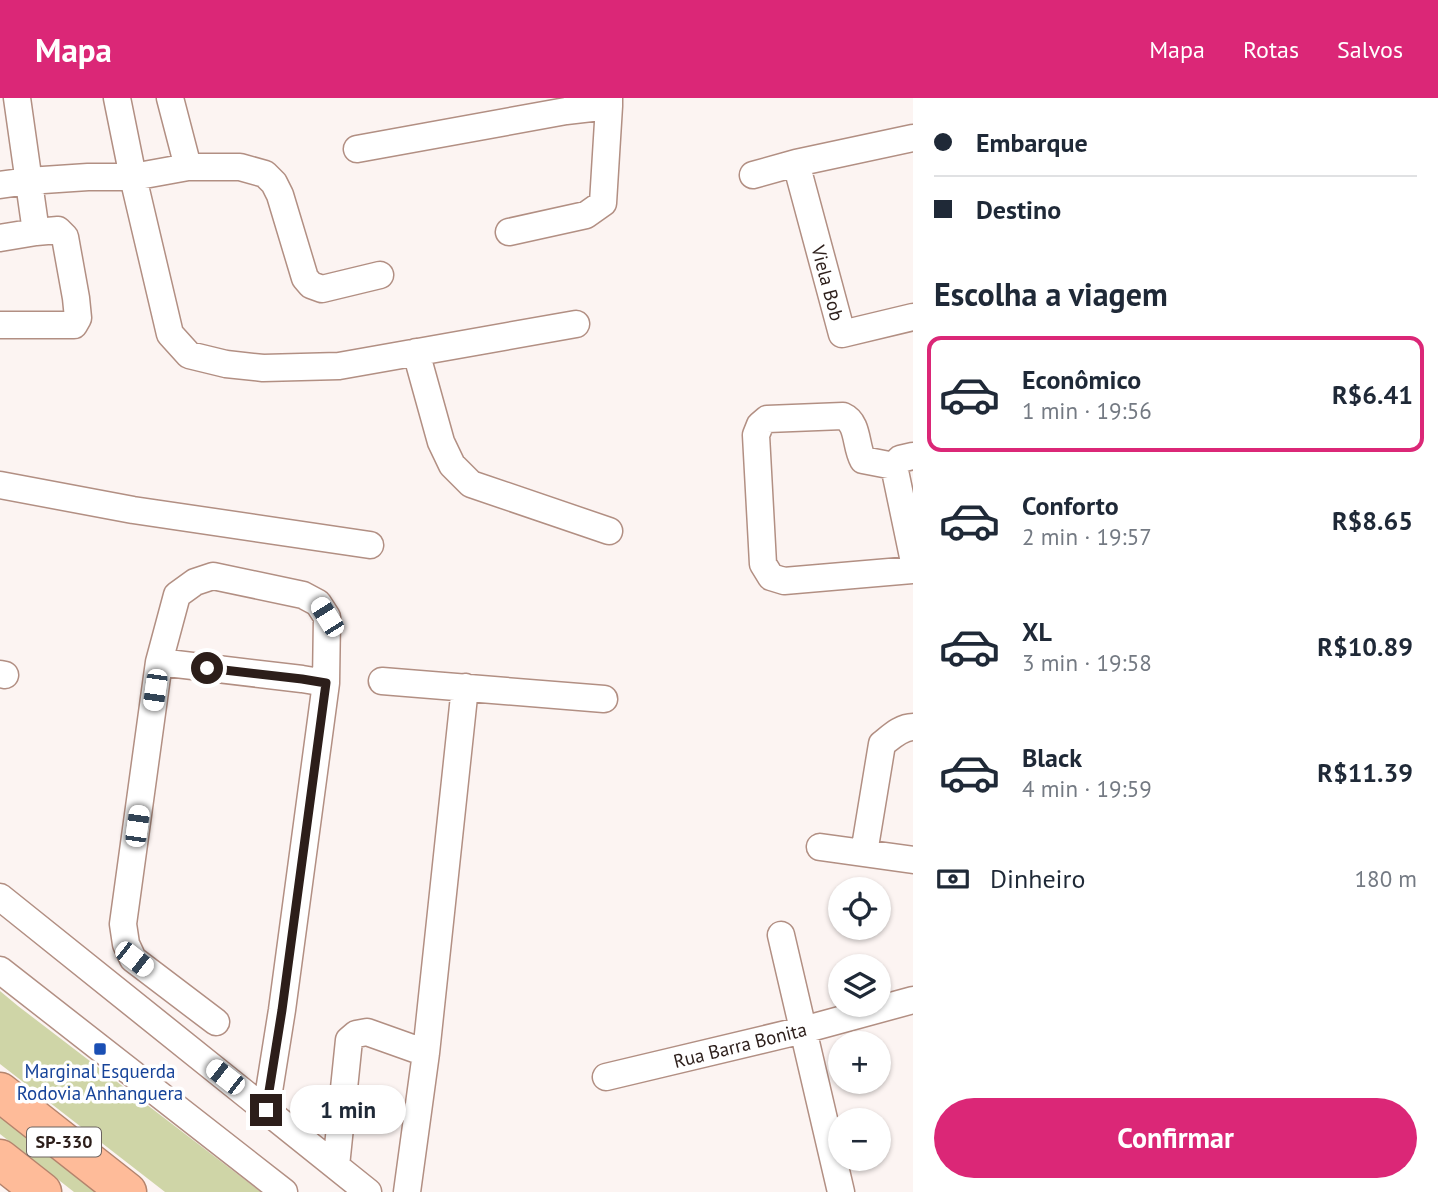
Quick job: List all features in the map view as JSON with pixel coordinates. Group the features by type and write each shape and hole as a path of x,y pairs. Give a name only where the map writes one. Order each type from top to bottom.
{"highway":[{"name":"SP-330","path":"0,1092 127,1192"},
{"name":"SP-330","path":"0,1159 41,1192"}],"street":[{"path":"17,98 36,232"},
{"path":"117,98 170,334 189,355 226,364 263,368 339,366 576,324"},
{"path":"170,98 188,167"},
{"path":"356,149 609,102 603,203 586,215 509,232"},
{"path":"753,175 913,138"},
{"name":"Viela Bob","path":"796,163 842,334 913,317"},
{"path":"0,185 88,177 133,177 188,167 240,167 265,174 274,183 306,278 311,285 322,289 380,275"},
{"path":"0,237 58,230 65,237 78,318 74,325 0,325"},
{"path":"416,352 441,442 452,465 471,484 609,531"},
{"path":"913,557 903,461 863,460 854,426 850,419 843,416 767,419 760,425 756,435 763,564 771,577 784,581 913,570"},
{"path":"0,485 133,510 370,545"},
{"path":"216,1023 134,959 127,944 124,924 159,662 177,595 195,582 213,576 303,595 318,603 327,617 326,683 266,1110"},
{"path":"159,662 326,683"},
{"path":"382,681 604,699"},
{"path":"407,1192 426,1053 465,687"},
{"path":"864,853 882,744 893,734 913,727"},
{"path":"820,847 913,860"},
{"path":"0,897 368,1192"},
{"path":"781,935 841,1192"},
{"path":"0,970 284,1192"},
{"name":"Rua Barra Bonita","path":"606,1077 803,1030 913,1000"},
{"path":"336,1166 349,1040 356,1034 367,1032 426,1053"}],"green space":[{"path":"0,991 261,1192 165,1192 0,1064"},
{"path":"0,1112 102,1192 74,1192 0,1134"}],"place":[{"name":"Marginal Esquerda Rodovia Anhanguera","path":"100,1049"}],"route":[{"path":"207,668 326,683 266,1110"}]}
